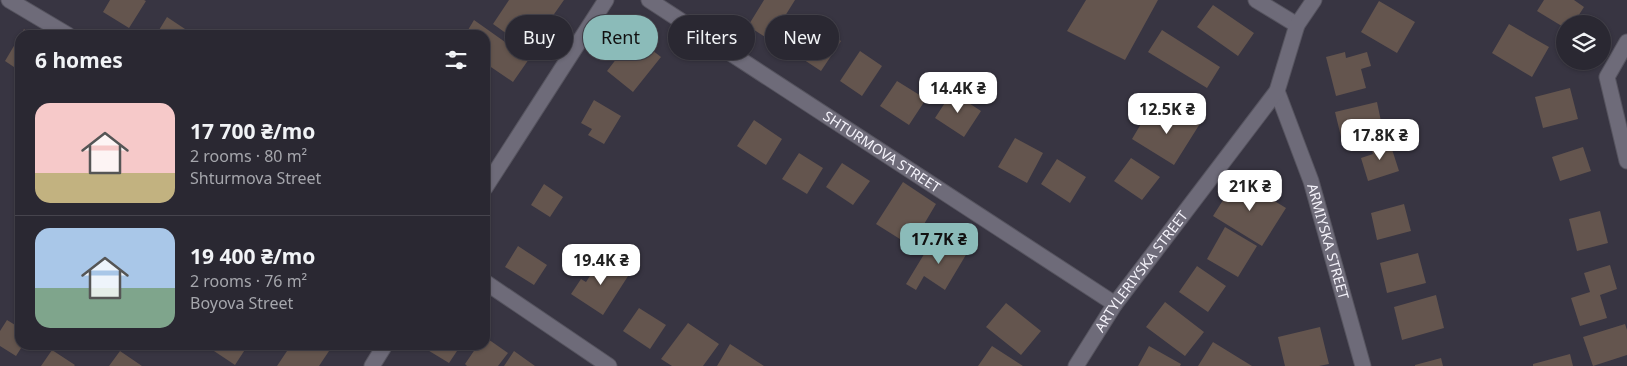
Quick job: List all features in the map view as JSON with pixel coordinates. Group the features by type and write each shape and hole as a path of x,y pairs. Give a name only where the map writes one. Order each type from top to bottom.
{"street":[{"path":"8,0 59,30"},
{"path":"490,180 606,0"},
{"name":"SHTURMOVA STREET","path":"649,0 1115,304"},
{"path":"1256,0 1296,26"},
{"name":"ARTYLERIYSKA STREET","path":"1076,366 1115,304 1277,91 1296,26 1314,0"},
{"path":"1627,42 1607,77 1627,161"},
{"name":"ARMIYSKA STREET","path":"1277,91 1312,182 1363,366"},
{"path":"490,285 609,366"},
{"path":"372,366 382,350"}],"building":[{"path":"110,0 146,1 129,28 103,12"},
{"path":"509,0 564,0 553,15 505,15 505,33 493,24"},
{"path":"764,0 795,0 786,15 765,15 765,37 755,30 755,15"},
{"path":"1086,0 1158,0 1125,60 1067,31"},
{"path":"1544,0 1574,0 1584,7 1579,15 1556,15 1556,23 1537,11"},
{"path":"1379,1 1415,22 1397,53 1361,32"},
{"path":"1213,5 1254,33 1238,56 1197,27"},
{"path":"167,17 186,30 159,30"},
{"path":"474,20 488,30 468,30"},
{"path":"1509,24 1549,47 1532,77 1492,53"},
{"path":"1162,30 1220,67 1207,88 1148,52"},
{"path":"490,31 505,42 505,60 528,60 513,82 490,66"},
{"path":"15,44 15,68 5,61"},
{"path":"860,51 882,66 862,96 840,81"},
{"path":"1345,52 1346,58 1367,52 1371,66 1361,69 1366,88 1336,96 1326,57"},
{"path":"658,55 661,57 633,92 607,71 615,60 658,60"},
{"path":"804,60 828,60 821,71"},
{"path":"897,81 926,99 909,125 880,106"},
{"path":"1570,88 1578,119 1543,128 1535,97"},
{"path":"952,92 981,111 964,137 935,118"},
{"path":"594,100 621,116 604,144 588,135 592,129 581,123"},
{"path":"1377,102 1384,136 1343,145 1335,112"},
{"path":"1179,108 1201,122 1174,165 1132,139 1148,112 1169,125"},
{"path":"754,120 782,139 766,165 737,146"},
{"path":"1015,138 1043,153 1027,183 998,167"},
{"path":"1389,140 1399,171 1368,181 1361,158 1373,154 1370,146"},
{"path":"1583,147 1591,171 1560,181 1552,157"},
{"path":"799,153 823,168 807,194 782,179"},
{"path":"1131,158 1160,177 1142,200 1114,181"},
{"path":"1057,159 1086,177 1070,203 1041,184"},
{"path":"842,163 870,181 853,205 826,187"},
{"path":"1237,178 1286,208 1262,246 1213,216"},
{"path":"903,182 936,204 911,246 876,224"},
{"path":"544,184 563,197 550,217 531,205"},
{"path":"1404,204 1411,231 1377,240 1371,213"},
{"path":"1600,211 1608,243 1577,251 1569,219"},
{"path":"1225,227 1257,246 1238,277 1207,259"},
{"path":"954,238 970,248 945,290 924,276 916,290 906,284 929,246 944,255"},
{"path":"518,246 547,265 534,285 505,267"},
{"path":"1418,253 1426,283 1387,293 1380,263"},
{"path":"603,256 630,273 603,315 571,294 581,279 586,282"},
{"path":"1610,265 1617,289 1600,295 1607,318 1580,326 1571,298 1590,292 1584,273"},
{"path":"1197,266 1226,286 1208,312 1179,292"},
{"path":"1436,295 1444,328 1402,340 1394,307"},
{"path":"1165,302 1204,332 1185,356 1146,327"},
{"path":"1006,303 1041,331 1021,355 986,327"},
{"path":"639,308 666,325 650,349 623,331"},
{"path":"7,320 15,325 15,350 20,350 16,356 0,346 0,331"},
{"path":"688,323 719,344 703,366 672,366 661,359"},
{"path":"1625,324 1627,330 1627,355 1593,366 1583,337"},
{"path":"1320,327 1329,364 1319,366 1285,366 1278,337"},
{"path":"490,340 508,353 498,366 467,366 465,364 475,350 490,350"},
{"path":"1213,342 1252,366 1198,366"},
{"path":"730,344 764,366 717,366"},
{"path":"992,346 1023,366 978,366"},
{"path":"1149,346 1181,364 1180,366 1138,366"},
{"path":"52,350 75,365 41,366"},
{"path":"212,350 245,350 235,365"},
{"path":"288,350 330,350 319,366 277,366"},
{"path":"428,350 458,350 449,363"},
{"path":"120,351 142,366 109,366"},
{"path":"514,351 535,366 504,366"},
{"path":"1570,354 1573,366 1533,366 1533,364"},
{"path":"1441,358 1443,366 1415,366 1415,365"}]}
